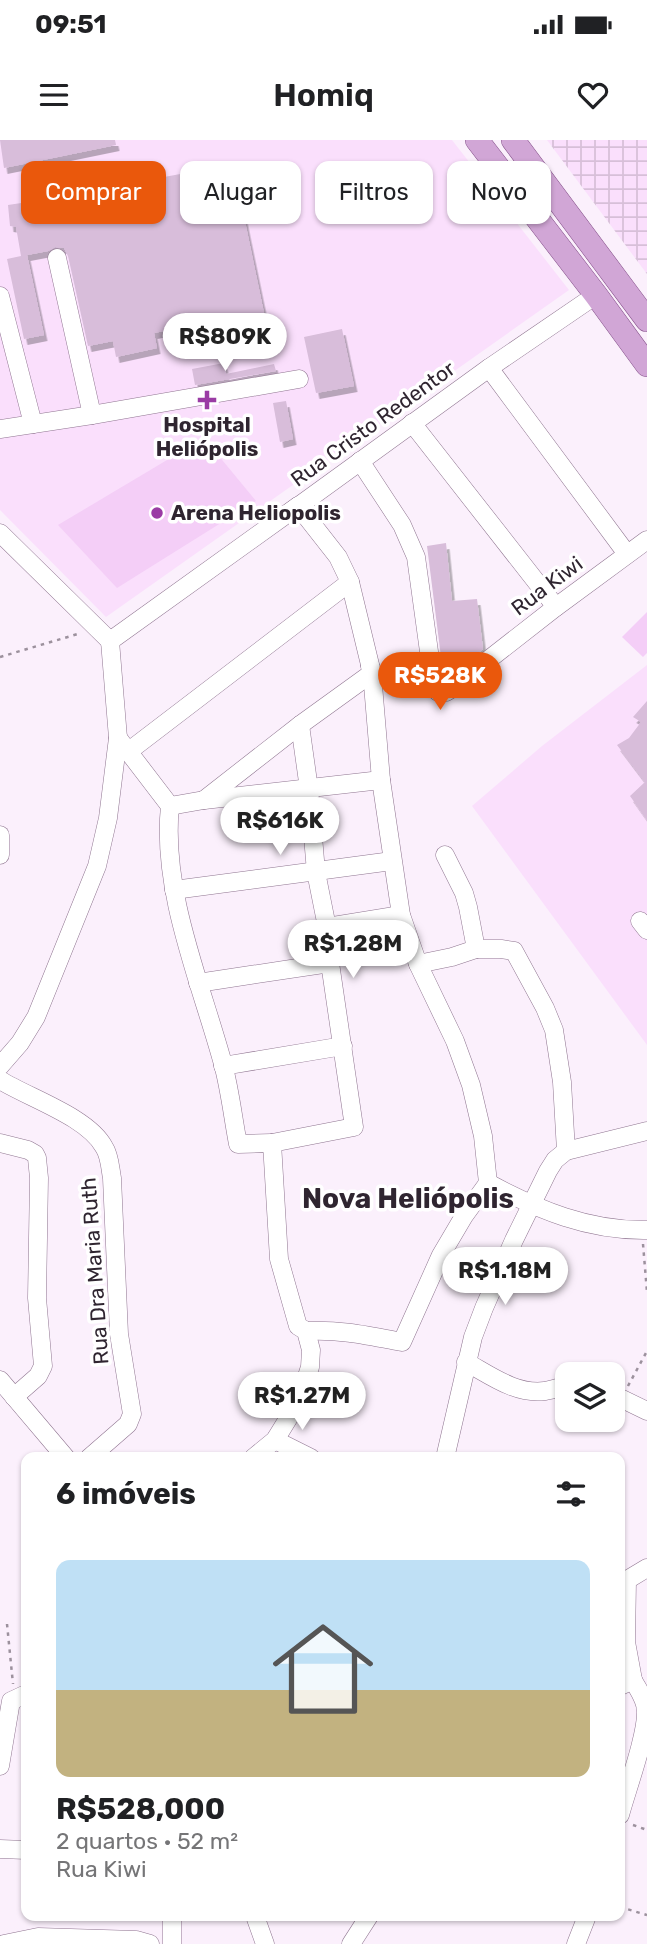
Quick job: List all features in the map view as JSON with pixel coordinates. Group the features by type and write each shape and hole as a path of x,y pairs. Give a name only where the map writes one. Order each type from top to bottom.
{"main road":[{"path":"477,140 647,365"},
{"path":"513,140 647,320"}],"street":[{"path":"57,258 92,415"},
{"name":"Rua Cristo Redentor","path":"110,641 489,368 596,295"},
{"path":"0,296 33,424"},
{"path":"489,368 627,554"},
{"path":"0,429 299,379"},
{"path":"412,423 556,607"},
{"name":"Rua Kiwi","path":"360,461 402,525 416,557 434,688 438,692 451,689 647,540"},
{"path":"298,506 338,557 350,582 372,673 381,780 401,915 418,964 455,1041 471,1085 483,1136 488,1183 440,1255 402,1342 353,1332 302,1328"},
{"path":"0,533 110,641 123,744 97,866 36,1017 0,1066"},
{"path":"123,744 350,582"},
{"path":"204,800 372,673"},
{"path":"123,744 170,806 174,890 223,1066 239,1144 272,1143 355,1127 327,927 316,872 300,725"},
{"path":"170,806 381,780"},
{"path":"0,835 0,855"},
{"path":"445,855 464,893 476,949"},
{"path":"174,890 392,861"},
{"path":"327,927 401,915"},
{"path":"418,964 476,949 514,951 554,1030 566,1151"},
{"path":"198,983 330,963"},
{"path":"223,1066 343,1046"},
{"name":"Rua Dra Maria Ruth","path":"0,1080 91,1131 104,1146 109,1161 119,1334 132,1414 128,1424 96,1452"},
{"path":"446,1452 466,1362 484,1308 548,1171 555,1160 566,1151 647,1131"},
{"path":"0,1143 33,1152 37,1158 39,1178 37,1298 43,1366 38,1376 14,1397"},
{"path":"260,1452 275,1440 299,1401 310,1367 311,1350 279,1259 272,1143"},
{"path":"488,1183 530,1205 571,1220 644,1230"},
{"path":"466,1362 515,1388 530,1392 555,1388"},
{"path":"0,1380 61,1452"},
{"path":"625,1400 647,1411"},
{"path":"275,1440 299,1452"},
{"path":"625,1578 647,1568"},
{"path":"625,1798 646,1714 643,1699 626,1683"},
{"path":"0,1766 19,1697"},
{"path":"0,1849 21,1850"},
{"path":"172,1921 172,1944"},
{"path":"257,1921 265,1944"},
{"path":"351,1944 366,1921"},
{"path":"576,1944 585,1921"},
{"path":"4,1944 38,1937 136,1940 150,1944"}],"path":[{"path":"0,657 97,628"},
{"path":"644,1230 647,1292"},
{"path":"625,1384 647,1351"},
{"path":"7,1624 13,1680 19,1697"},
{"path":"625,1908 647,1915"}],"shaded area":[{"name":"Hospital Heliópolis","path":"0,140 452,140 468,161 447,161 447,224 518,224 569,290 106,617 0,510"},
{"path":"547,140 647,140 647,274"},
{"name":"Arena Heliopolis","path":"204,438 256,501 117,588 58,525"},
{"path":"647,612 647,653 643,657 622,637"},
{"path":"647,665 647,1045 472,806 542,746"}],"building":[{"path":"0,140 115,140 116,145 38,161 21,161 21,165 4,168"},
{"path":"180,174 180,224 245,224 266,323 235,330 233,317 154,333 157,348 116,357 113,341 88,346 68,256 64,248 55,247 27,255 44,335 24,339 7,259 21,256 16,227 10,226 8,205 21,203 21,224 166,224 166,177"},
{"path":"342,329 354,386 316,393 304,337"},
{"path":"224,363 226,374 274,364 276,371 195,385 192,369"},
{"path":"286,401 293,439 280,442 273,403"},
{"path":"446,543 452,601 477,599 483,649 474,657 457,659 457,663 442,665 427,546"},
{"path":"647,701 647,820 630,796 645,782 617,745 629,738 641,722 633,717"}],"place":[{"name":"Hospital Heliópolis","path":"207,400"},
{"name":"Arena Heliopolis","path":"157,513"}],"district":[{"name":"Nova Heliópolis","path":"408,1198"}]}
